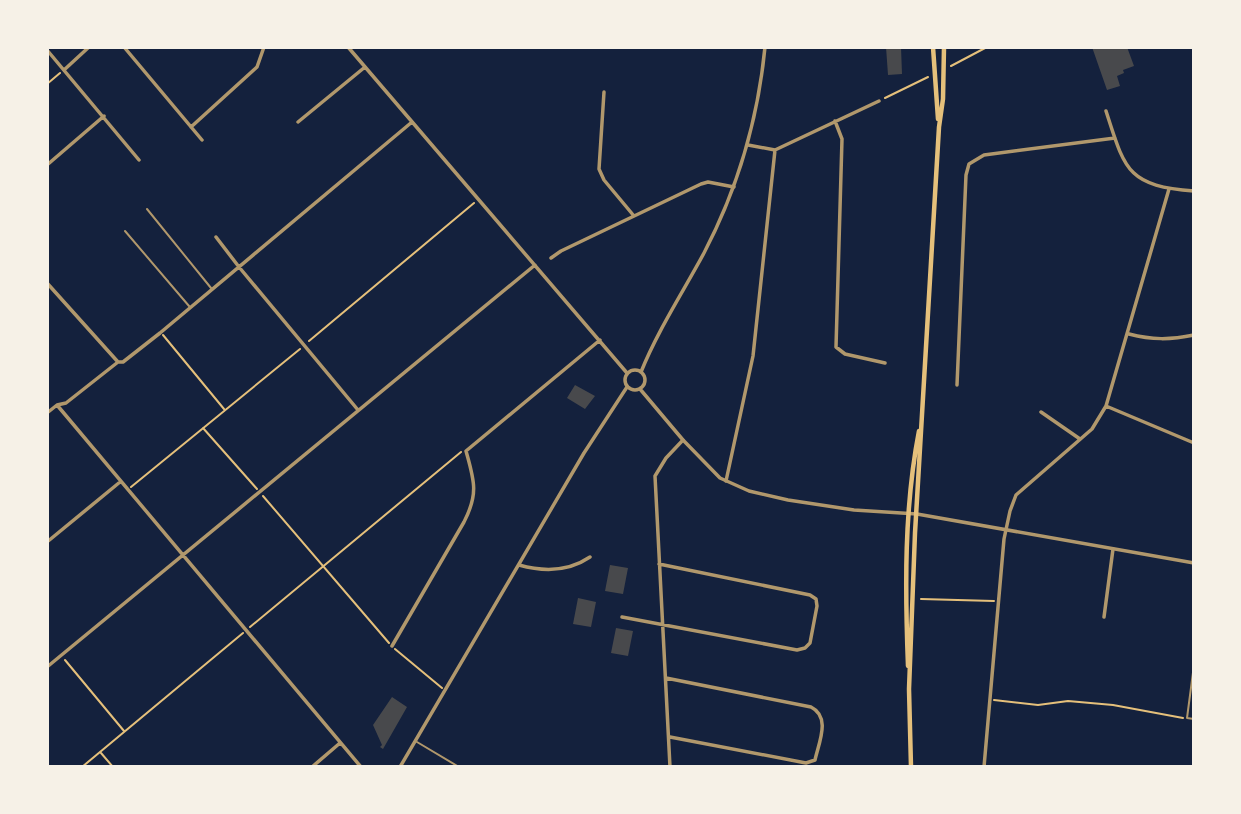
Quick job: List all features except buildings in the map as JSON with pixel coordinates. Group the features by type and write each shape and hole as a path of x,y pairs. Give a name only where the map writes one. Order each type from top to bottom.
{"main road":[{"path":"933,47 939,127"},
{"path":"909,689 922,413 939,127 944,88 944,47"},
{"path":"911,767 906,597 913,463 922,413"}],"street":[{"path":"64,70 89,47"},
{"path":"124,47 202,140"},
{"path":"191,127 257,67 264,47"},
{"path":"348,47 627,373"},
{"path":"641,372 650,349 705,250 734,187 748,145 763,74 765,47"},
{"path":"47,50 139,160"},
{"path":"298,122 365,67"},
{"path":"604,92 599,169 604,180 634,216"},
{"path":"748,145 775,150 879,100"},
{"path":"1106,111 1122,160 1134,176 1169,189 1194,191"},
{"path":"47,165 104,116"},
{"path":"835,121 842,139 836,347 845,354 885,363"},
{"path":"47,413 57,405 66,403 160,333 412,122"},
{"path":"957,385 965,175 970,164 984,155 1115,138"},
{"path":"726,481 753,356 775,150"},
{"path":"551,258 701,184 708,182 734,187"},
{"path":"984,767 1006,530 1016,495 1092,429 1106,406 1169,189"},
{"path":"216,237 358,411"},
{"path":"47,667 535,265"},
{"path":"47,283 118,362"},
{"path":"1129,334 1148,339 1169,340 1194,335"},
{"path":"392,646 473,503 474,479 466,451 600,340"},
{"path":"634,369 641,372 645,380 640,389 632,390 624,381 627,373 634,369"},
{"path":"400,767 584,453 627,387"},
{"path":"640,389 707,465 726,481 749,491 854,510 917,514 1194,563"},
{"path":"57,405 361,767"},
{"path":"1106,406 1194,443"},
{"path":"1041,412 1080,439"},
{"path":"670,767 655,476 666,457 683,440"},
{"path":"47,542 120,482"},
{"path":"1104,617 1113,549"},
{"path":"519,565 536,570 562,569 590,557"},
{"path":"622,617 797,650 810,643 817,606 816,599 810,595 659,564"},
{"path":"666,678 811,707 818,711 823,720 815,760 806,764 670,737"},
{"path":"313,767 340,743"}],"lane":[{"path":"147,209 212,289"},
{"path":"125,230 190,306"},
{"path":"1194,665 1187,718 1194,719"},
{"path":"416,741 458,767"}],"path":[{"path":"950,67 987,47"},
{"path":"47,84 64,70"},
{"path":"879,100 928,78"},
{"path":"160,333 225,410"},
{"path":"203,428 392,646 446,691"},
{"path":"82,767 460,453"},
{"path":"921,599 995,601"},
{"path":"62,655 124,732"},
{"path":"994,701 1038,705 1068,701 1187,718"},
{"path":"100,752 113,767"}]}
